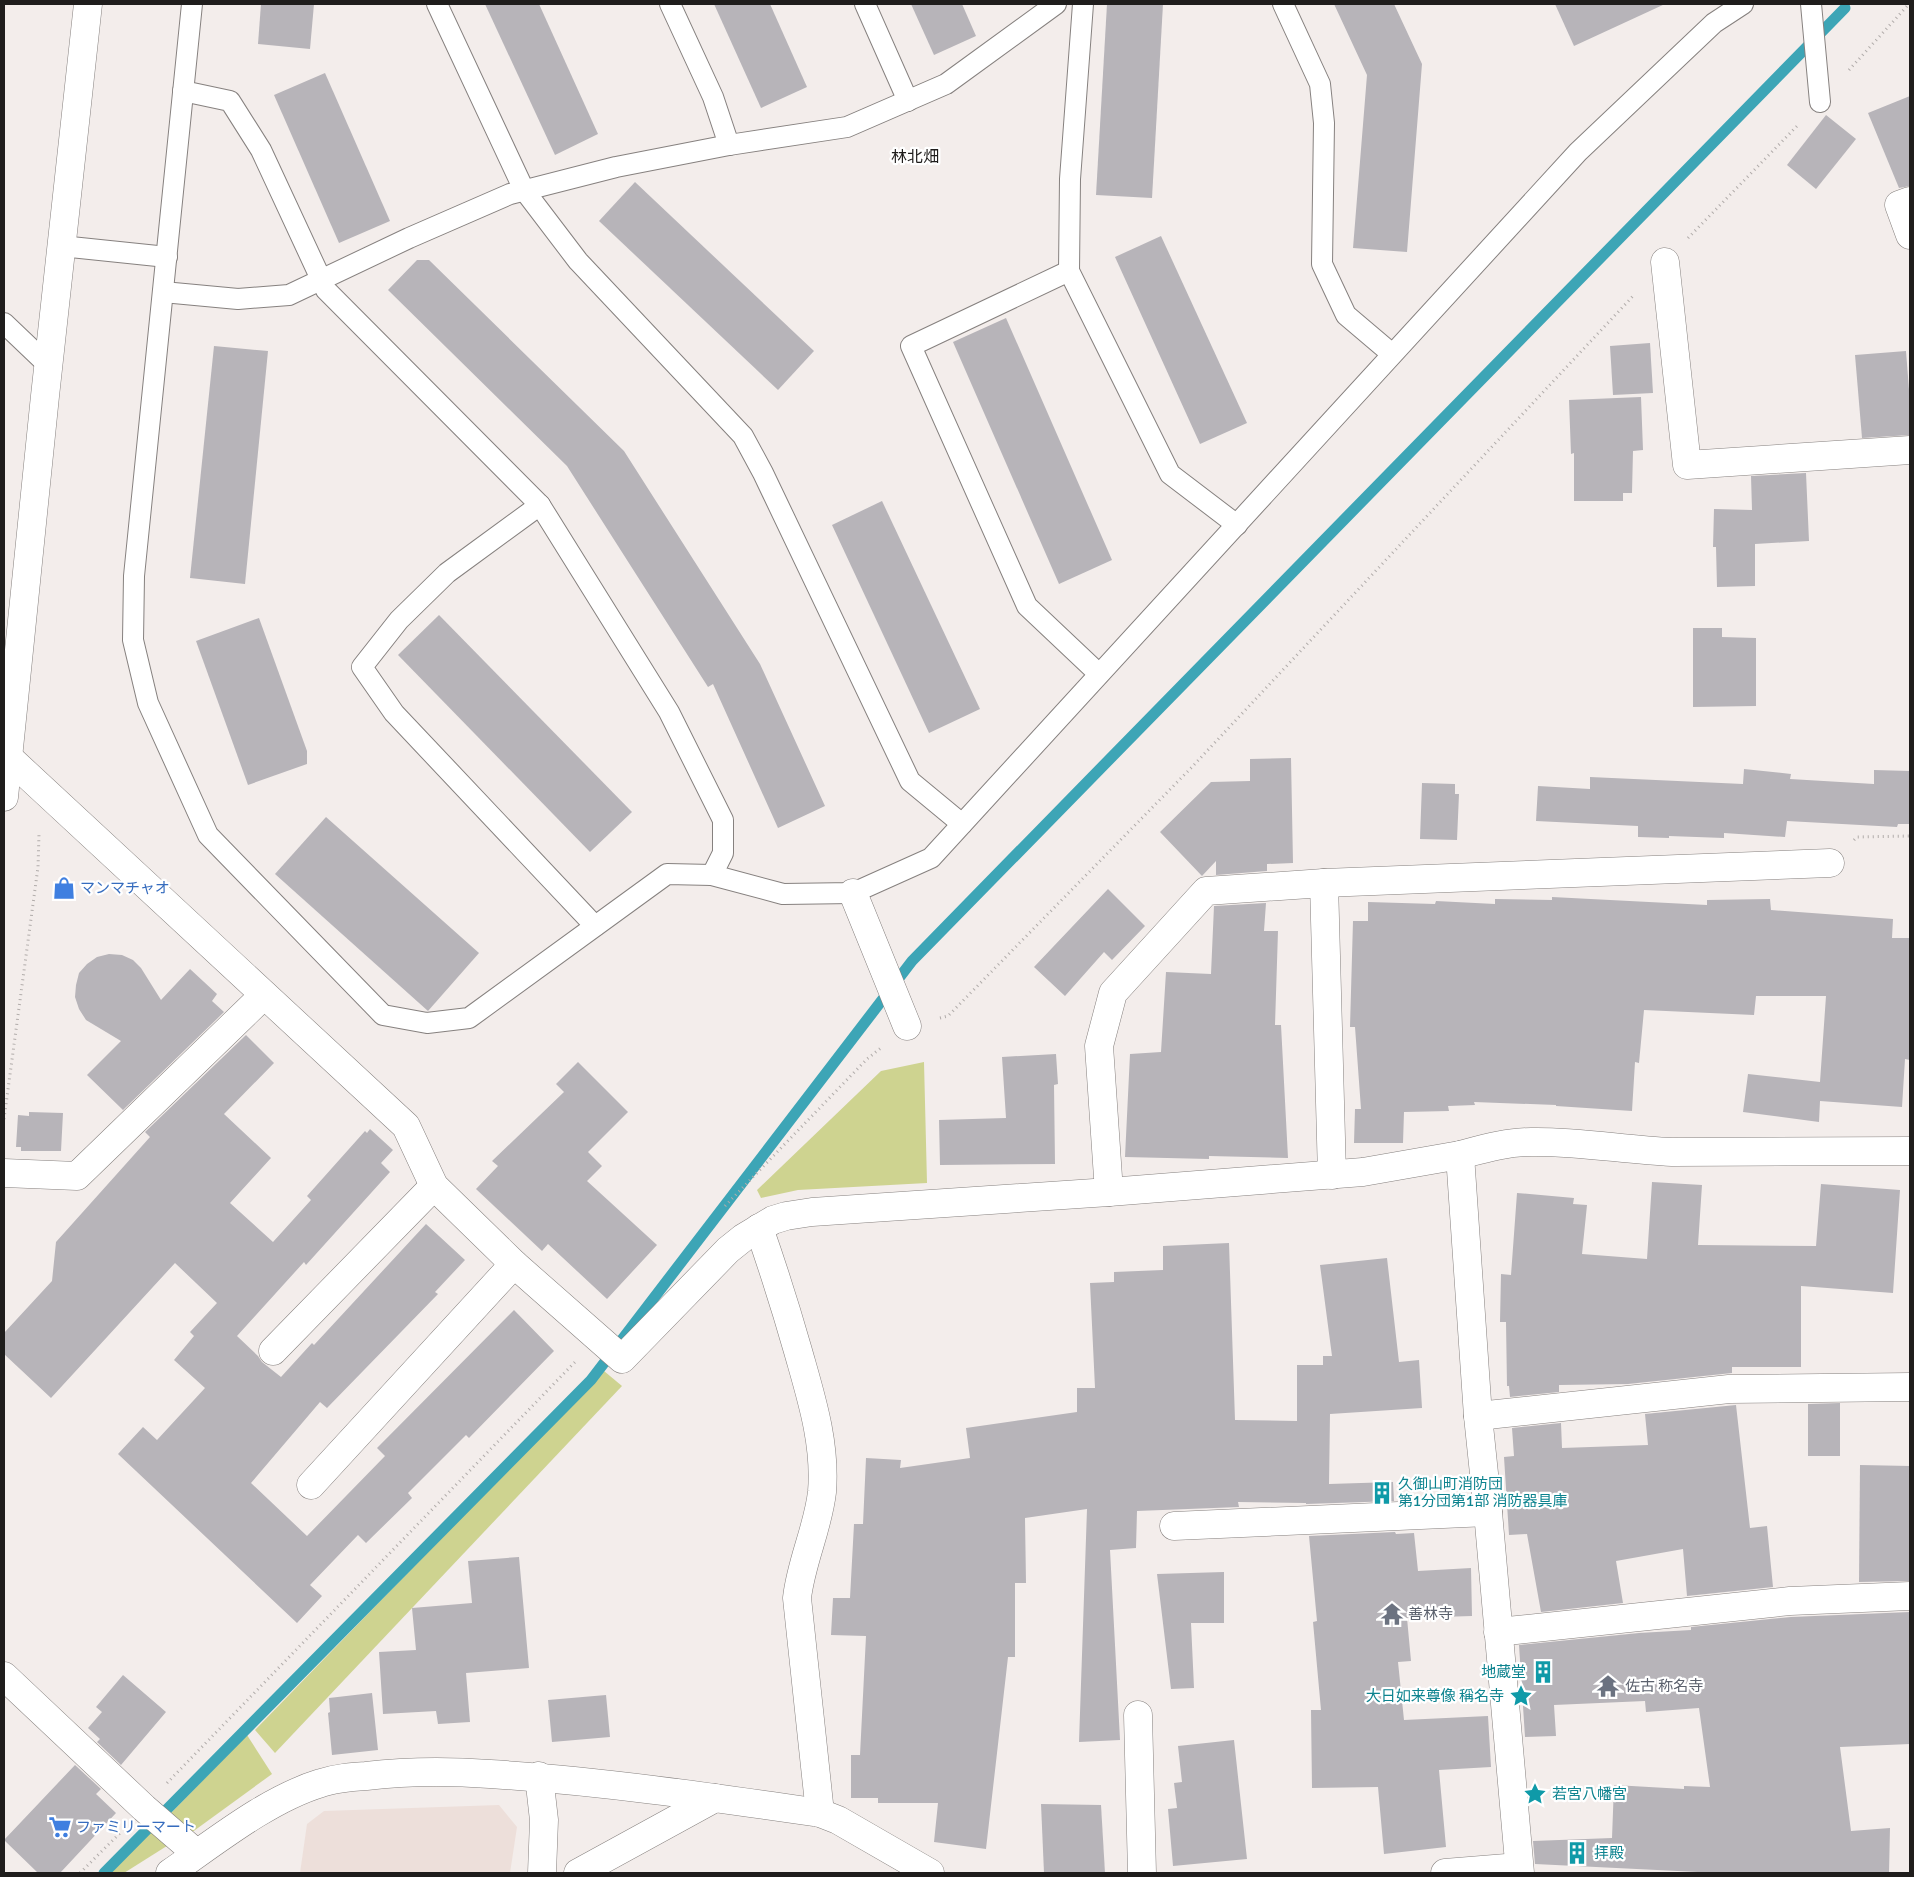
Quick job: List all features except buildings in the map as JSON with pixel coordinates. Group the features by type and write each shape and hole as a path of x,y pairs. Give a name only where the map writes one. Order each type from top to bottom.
{"street":[{"path":"4,797 48,366 88,4"},
{"path":"1910,200 1899,205 1910,235"},
{"path":"1665,262 1687,465 1910,450"},
{"path":"8,757 406,1126 434,1186 514,1264 622,1359 716,1260 743,1238 759,1228 786,1216 812,1212 1109,1192 1363,1172 1460,1155 1495,1146 1529,1142 1592,1144 1672,1152 1910,1151"},
{"path":"1109,1192 1099,1046 1113,994 1206,891 1324,883 1830,863"},
{"path":"1324,883 1332,1175"},
{"path":"853,893 907,1026"},
{"path":"4,1173 77,1176 264,994"},
{"path":"1445,1873 1519,1870 1478,1416 1460,1155"},
{"path":"273,1351 434,1186"},
{"path":"759,1228 776,1276 812,1399 820,1438 822,1482 819,1510 799,1581 797,1598 820,1813"},
{"path":"311,1485 514,1264"},
{"path":"1478,1416 1729,1389 1910,1387"},
{"path":"1174,1526 1488,1512"},
{"path":"1498,1632 1790,1601 1910,1596"},
{"path":"4,1676 144,1808 196,1854"},
{"path":"1138,1715 1142,1873"},
{"path":"170,1873 196,1854 280,1801 310,1787 332,1780 410,1772 539,1776 820,1813 838,1820 916,1869"},
{"path":"539,1776 544,1820 542,1873"},
{"path":"578,1873 715,1798"}],"lane":[{"path":"192,4 134,576 133,640 148,704 208,835 383,1015 426,1023 469,1018 667,874 712,875 783,894 853,893 931,858 1578,152 1714,23 1743,4"},
{"path":"437,4 524,190 578,262 743,436 767,481 910,781 962,824"},
{"path":"670,4 713,97 729,145"},
{"path":"865,4 908,101"},
{"path":"163,292 238,299 289,295 408,238 510,194 616,167 729,145 848,127 946,84 1056,4"},
{"path":"1084,4 1070,179 1069,271 1170,474 1237,525"},
{"path":"1283,4 1320,84 1324,123 1322,264 1346,315 1392,354"},
{"path":"1811,4 1820,102"},
{"path":"183,92 230,101 261,150 326,290 540,506 669,712 723,820 723,853 712,875"},
{"path":"61,246 166,256"},
{"path":"1069,271 911,346 1028,606 1099,674"},
{"path":"4,323 48,366"},
{"path":"540,506 447,573 399,620 362,667 394,713 595,926"}],"path":[{"path":"720,1211 867,1059 907,1026 948,1016 1192,767 1665,262 1820,102 1909,4"},
{"path":"1830,863 1856,837 1910,836"},
{"path":"80,1873 579,1358"}],"shaded area":[{"path":"499,1805 517,1827 510,1873 300,1873 307,1824 324,1811"}],"green space":[{"path":"924,1062 927,1183 798,1190 761,1198 757,1190 881,1071"},
{"path":"604,1371 622,1386 275,1753 255,1730"},
{"path":"247,1735 272,1774 191,1833 171,1813"},
{"path":"155,1826 170,1844 124,1873 108,1873"}],"waterway":[{"path":"104,1873 591,1380 912,961 1845,8"}],"place":[{"name":"マンマチャオ","path":"64,888"},
{"name":"久御山町消防団 第1分団第1部 消防器具庫","path":"1382,1493"},
{"name":"善林寺","path":"1392,1614"},
{"name":"地蔵堂","path":"1543,1672"},
{"name":"佐古 称名寺","path":"1608,1686"},
{"name":"大日如来尊像 稱名寺","path":"1521,1696"},
{"name":"若宮八幡宮","path":"1535,1794"},
{"name":"ファミリーマート","path":"60,1827"},
{"name":"拝殿","path":"1577,1853"}],"district":[{"name":"林北畑","path":"915,157"}]}
